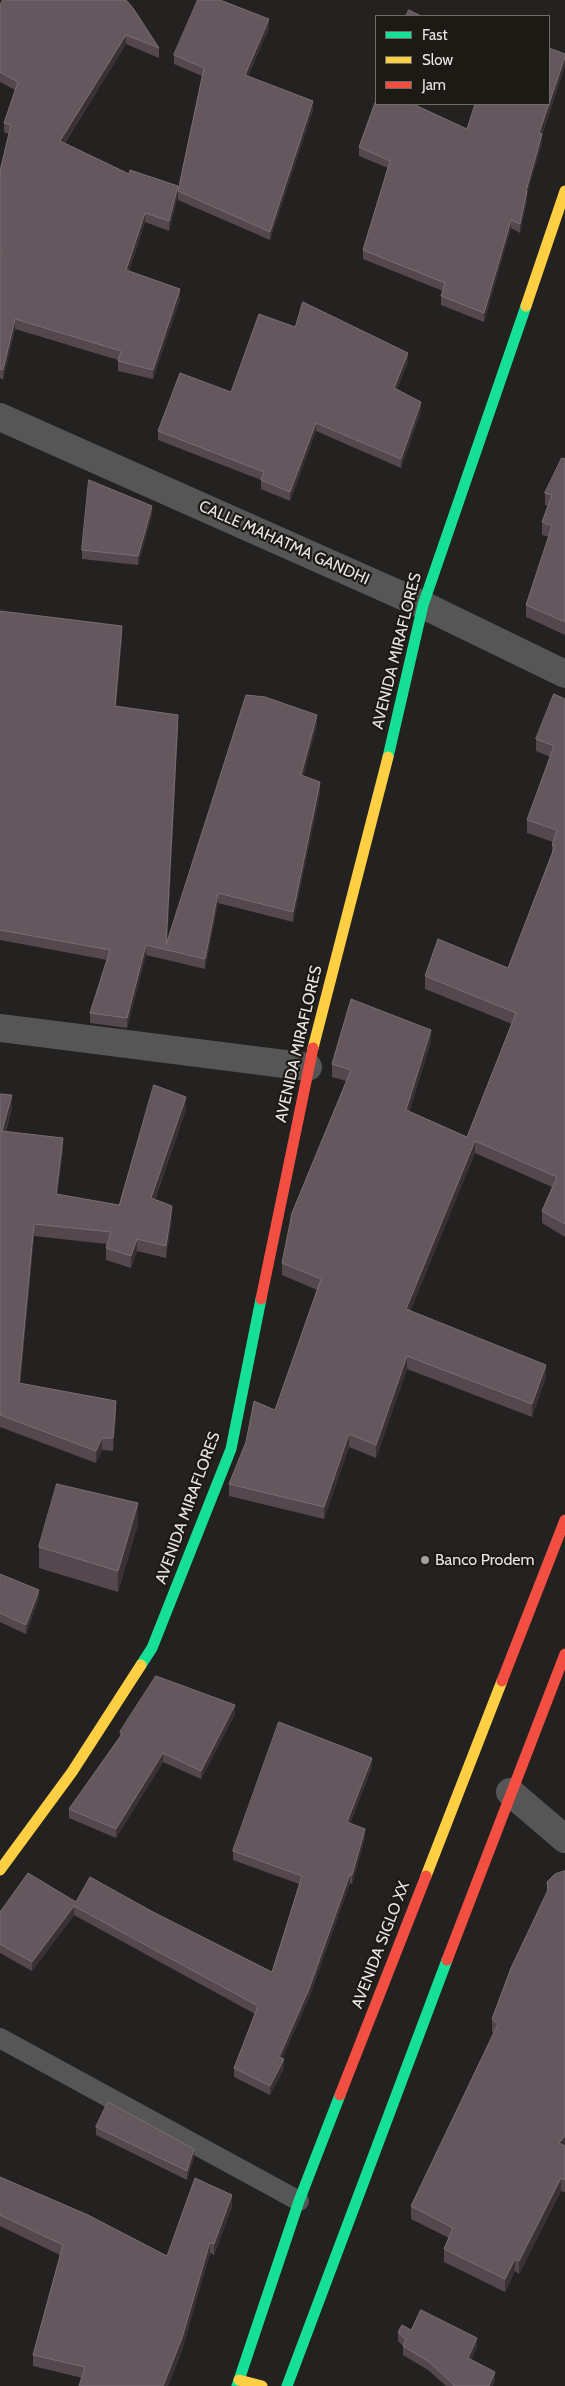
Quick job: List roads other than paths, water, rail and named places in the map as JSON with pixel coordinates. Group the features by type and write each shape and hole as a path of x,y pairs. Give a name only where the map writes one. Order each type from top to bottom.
{"main road":[{"name":"AVENIDA MIRAFLORES","path":"0,1870 72,1772 152,1648 231,1449 308,1067 376,807 423,605 565,191"},
{"name":"AVENIDA SIGLO XX","path":"238,2383 299,2201 565,1520"},
{"path":"287,2386 510,1792 565,1654"},
{"path":"238,2383 262,2386"}],"street":[{"name":"CALLE MAHATMA GANDHI","path":"0,417 423,605 565,674"},
{"path":"0,1028 308,1067"},
{"path":"510,1792 565,1839"}],"lane":[{"path":"0,2038 299,2201"}],"place":[{"name":"Banco Prodem","path":"425,1560"}]}
